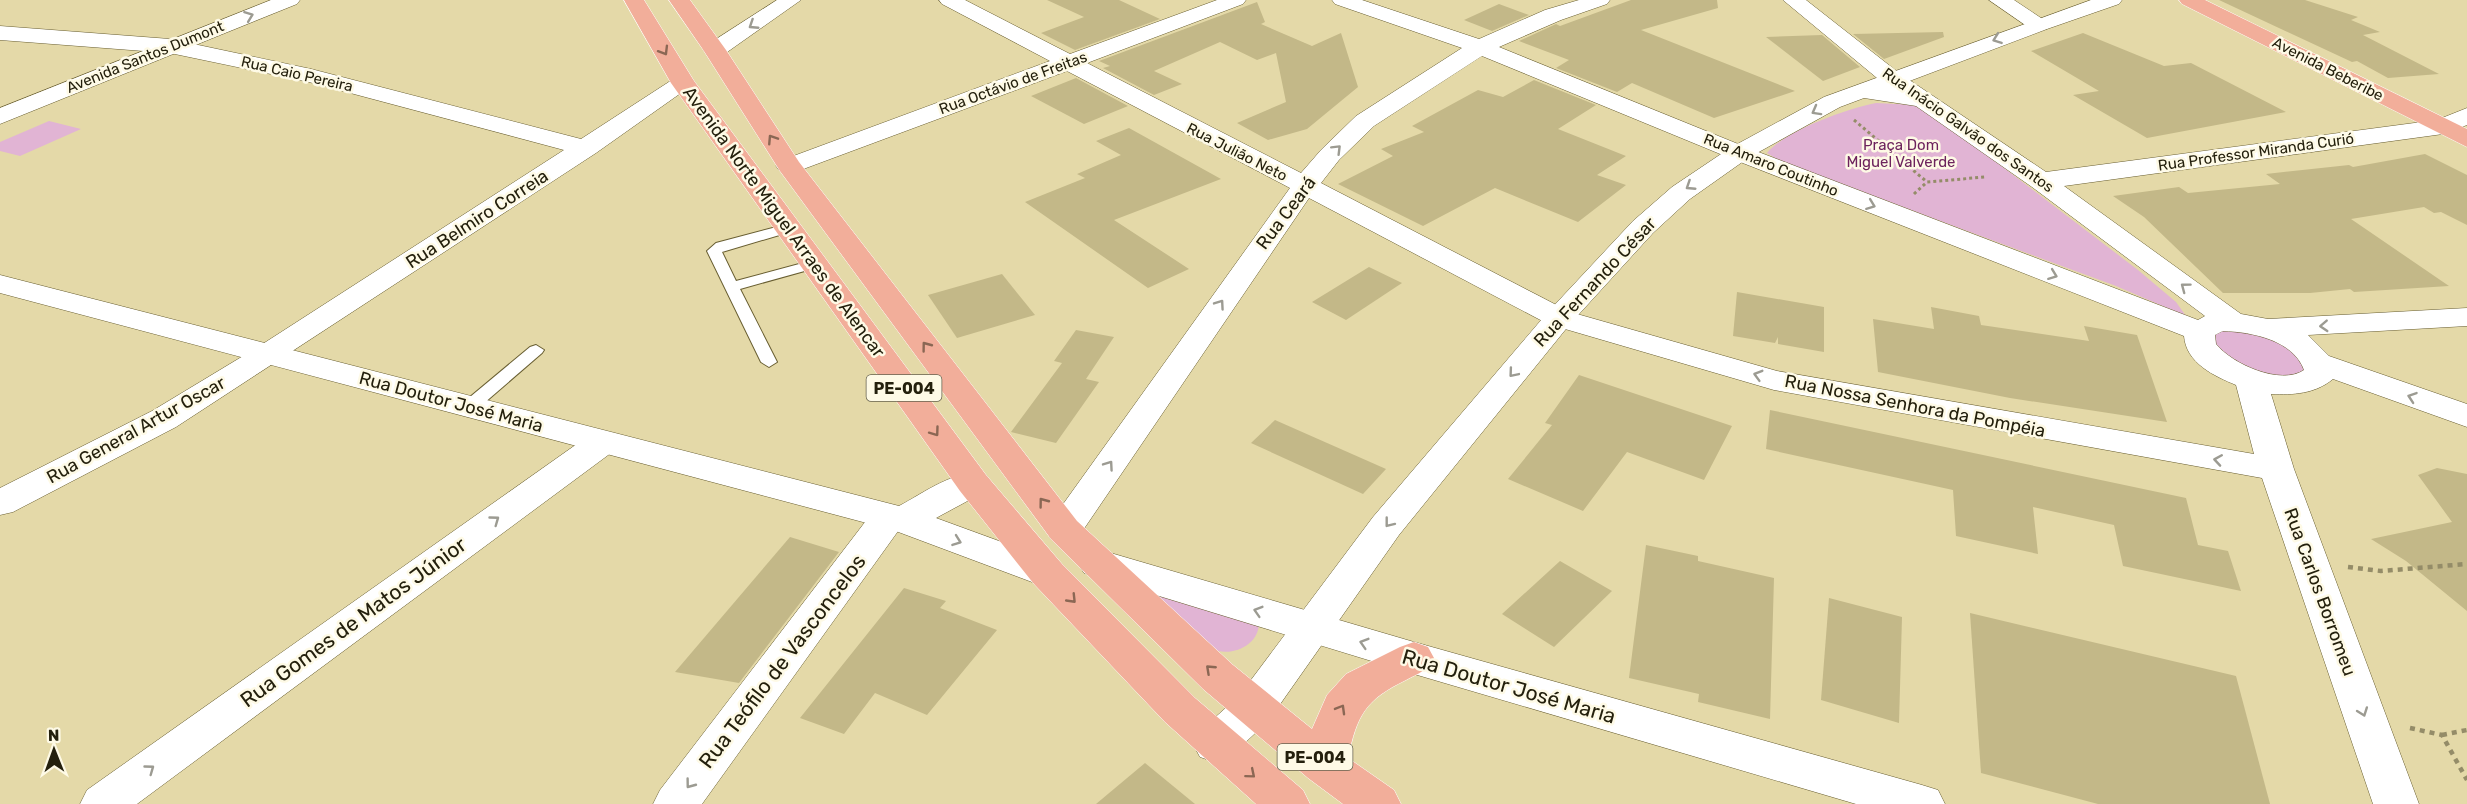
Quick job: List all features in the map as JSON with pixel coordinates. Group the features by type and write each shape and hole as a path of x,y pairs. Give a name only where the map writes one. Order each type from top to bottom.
{"main road":[{"name":"Avenida Norte Miguel Arraes de Alencar","path":"634,0 683,83 973,483 1048,574 1215,744 1287,804"},
{"name":"Avenida Norte Miguel Arraes de Alencar","path":"679,0 715,50 789,166 1064,530 1254,708 1324,765 1378,804"},
{"name":"Avenida Beberibe","path":"2189,0 2467,139"},
{"path":"1324,765 1334,721 1349,695 1372,677 1414,658"}],"street":[{"name":"Avenida Santos Dumont","path":"0,117 170,46 290,0"},
{"path":"715,50 790,0"},
{"name":"Rua Julião Neto","path":"949,0 1559,318"},
{"name":"Rua Octávio de Freitas","path":"789,166 1236,0"},
{"name":"Rua Amaro Coutinho","path":"1342,0 1480,47 1738,153 2199,331"},
{"name":"Rua Ceará","path":"1064,530 1304,187 1330,155 1365,121 1480,47 1553,15 1600,0"},
{"name":"Rua Inácio Galvão dos Santos","path":"1793,0 1891,78 2036,177 2232,322"},
{"path":"1999,0 2038,24"},
{"name":"Rua Fernando César","path":"1215,744 1254,708 1386,526 1559,318 1642,227 1680,193 1738,153 1832,102 2038,24 2112,0"},
{"name":"Rua Caio Pereira","path":"0,33 170,46 311,76 588,148"},
{"name":"Rua Belmiro Correia","path":"269,354 588,148 683,83"},
{"path":"1859,91 1923,100"},
{"name":"Rua Professor Miranda Curió","path":"2036,177 2443,127 2467,115"},
{"name":"Rua Doutor José Maria","path":"0,284 895,519 1048,574"},
{"path":"2318,361 2321,373 2315,380 2304,384 2289,386 2250,379 2213,360 2201,350 2197,339 2199,331 2218,322 2266,328 2467,317"},
{"name":"Rua Nossa Senhora da Pompéia","path":"1559,318 1774,380 2072,435 2276,469"},
{"path":"2318,361 2382,323"},
{"path":"2266,328 2300,344 2318,361 2467,416"},
{"name":"Rua General Artur Oscar","path":"0,503 164,419 269,354"},
{"name":"Rua Carlos Borromeu","path":"2250,379 2276,469 2396,804"},
{"name":"Rua Gomes de Matos Júnior","path":"103,804 603,442"},
{"path":"895,519 973,483"},
{"name":"Rua Teófilo de Vasconcelos","path":"675,804 895,519"},
{"name":"Rua Doutor José Maria","path":"1097,563 1414,658 1922,804"}],"lane":[{"path":"769,362 714,251 721,246 788,228"},
{"path":"733,286 814,264"},
{"path":"470,406 536,350"}],"path":[{"path":"1832,102 1927,182 2036,177"},
{"path":"2309,561 2381,571 2467,564"},
{"path":"2365,717 2442,735 2467,730"},
{"path":"2442,735 2467,780"}],"green space":[{"name":"Praça Dom Miguel Valverde","path":"1876,103 1916,105 1928,110 2138,270 2176,302 2186,316 2116,286 1781,162 1767,153 1802,129 1834,115"},
{"path":"49,121 81,129 20,156 0,151 0,142"},
{"path":"2205,326 2273,331 2316,377 2250,378 2198,332"},
{"path":"1151,594 1259,621 1256,636 1240,649 1218,651"}],"building":[{"path":"1047,0 1119,0 1160,19 1075,50 1041,33 1084,17"},
{"path":"1631,0 1717,0 1718,8 1641,30 1795,91 1714,118 1632,83 1617,92 1556,68 1569,60 1519,41 1556,24 1560,26"},
{"path":"2219,0 2305,0 2358,17 2351,20 2380,32 2363,35 2439,74 2388,78 2357,61 2352,62"},
{"path":"1257,2 1265,22 1261,24 1312,46 1341,33 1358,87 1307,129 1268,140 1237,123 1286,102 1276,53 1257,60 1220,42 1154,71 1182,84 1154,95 1103,68 1110,66 1099,61"},
{"path":"1499,4 1529,15 1492,31 1464,20"},
{"path":"1943,32 1944,37 1884,59 1853,34"},
{"path":"2083,33 2164,66 2191,63 2286,112 2147,138 2073,95 2099,91 2031,51"},
{"path":"1822,35 1860,67 1823,81 1766,37"},
{"path":"1076,78 1128,106 1084,124 1031,96"},
{"path":"1534,80 1596,105 1558,129 1626,156 1597,175 1626,185 1578,222 1495,188 1423,226 1338,184 1393,156 1381,149 1424,132 1412,126 1478,90 1503,97"},
{"path":"1129,128 1221,179 1114,220 1189,269 1148,288 1025,202 1085,178 1077,174 1121,155 1096,141"},
{"path":"2425,154 2467,175 2467,225 2441,212 2434,213 2424,207 2351,219 2449,286 2354,292 2350,289 2310,293 2223,293 2144,217 2113,196 2179,187 2188,193 2280,184 2266,174 2349,165 2353,167"},
{"path":"1369,267 1402,283 1346,320 1312,302"},
{"path":"1002,274 1035,315 957,338 928,295"},
{"path":"1737,292 1824,307 1824,352 1778,344 1778,337 1775,343 1733,336"},
{"path":"1931,307 1979,316 1981,325 2089,341 2084,326 2137,335 2167,422 2010,398 1878,372 1873,319 1934,329"},
{"path":"1076,330 1114,337 1086,379 1099,382 1056,443 1011,432 1062,363 1054,361"},
{"path":"1579,375 1732,426 1704,480 1627,452 1583,511 1508,479 1552,425 1545,423"},
{"path":"1770,410 2186,498 2198,545 2228,551 2241,591 2123,566 2114,525 2033,507 2038,554 1956,536 1953,490 1766,449"},
{"path":"1275,420 1386,469 1363,494 1251,443"},
{"path":"2437,468 2467,474 2467,611 2406,561 2371,539 2452,522 2418,475"},
{"path":"790,537 839,552 739,683 675,672"},
{"path":"1646,545 1698,556 1698,561 1774,578 1770,719 1698,702 1699,694 1629,678"},
{"path":"1560,561 1612,591 1554,647 1502,614"},
{"path":"904,588 946,601 940,608 997,630 927,715 875,693 844,734 800,718"},
{"path":"1829,598 1902,617 1899,723 1821,700"},
{"path":"1970,613 2236,676 2270,804 2098,804 1981,773"},
{"path":"1145,763 1195,804 1096,804"}]}
